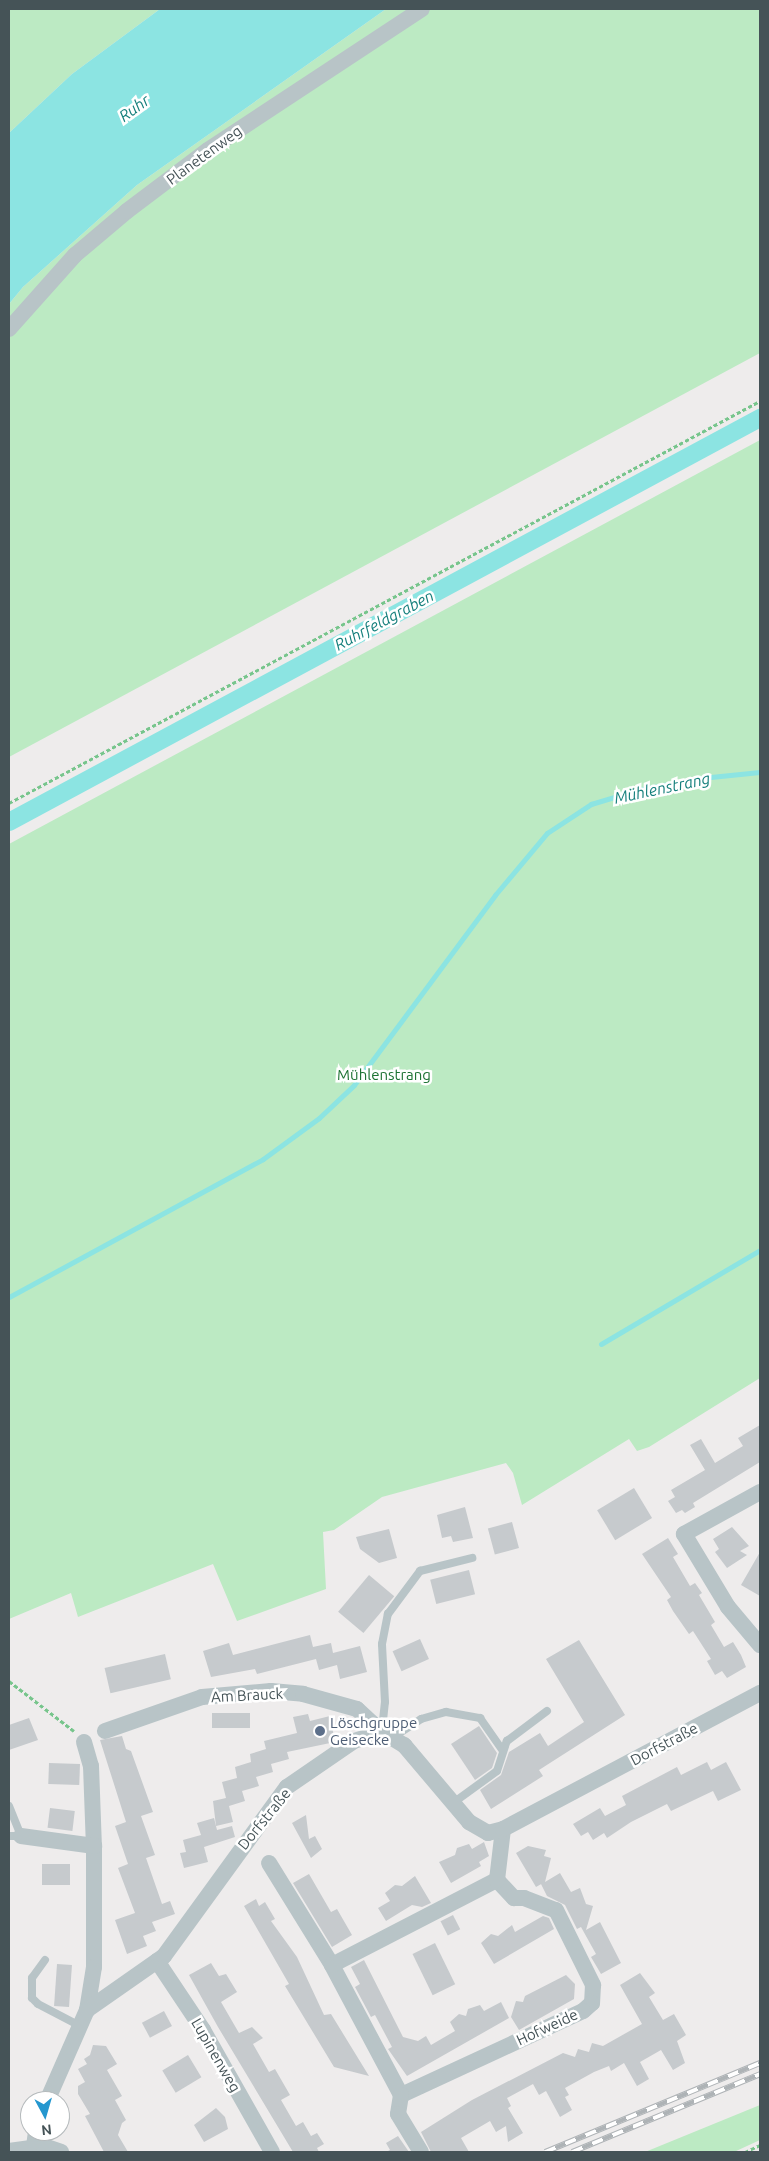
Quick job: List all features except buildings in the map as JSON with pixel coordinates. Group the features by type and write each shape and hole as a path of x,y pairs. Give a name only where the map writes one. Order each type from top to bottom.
{"street":[{"name":"Planetenweg","path":"9,329 75,255 127,211 208,150 422,9"},
{"path":"760,1492 684,1534 728,1607 760,1645"},
{"name":"Am Brauck","path":"105,1731 202,1697 271,1692 302,1694 357,1709 387,1735"},
{"name":"Dorfstraße","path":"87,2010 157,1961 287,1787 354,1741 387,1735 404,1745 469,1822 488,1833 503,1829 760,1693"},
{"path":"51,2091 87,2010 94,1967 92,1766 84,1742"},
{"path":"332,1965 497,1880 503,1829"},
{"path":"15,1836 94,1846"},
{"path":"270,1863 332,1965 401,2095 398,2114 421,2152"},
{"name":"Hofweide","path":"401,2095 583,2011 592,2003 593,1985 556,1910 524,1898 514,1898 497,1880"},
{"name":"Lupinenweg","path":"157,1961 203,2030 272,2152"},
{"path":"9,2151 31,2141"},
{"path":"39,2141 61,2152"}],"lane":[{"path":"472,1558 420,1571 388,1614 382,1644 387,1735 421,1719 446,1712 480,1718 502,1751"},
{"path":"453,1803 497,1772 502,1751 514,1733 547,1711"},
{"path":"9,1806 15,1836"},
{"path":"45,1960 32,1978 32,1998 38,2004 80,2026"}],"path":[{"path":"9,803 760,401"},
{"path":"9,1682 62,1720 84,1742"},
{"path":"745,2152 760,2145"}],"green space":[{"path":"9,9 160,9 72,74 9,133"},
{"path":"386,9 760,9 760,353 9,757 9,304 23,287 137,185"},
{"name":"Mühlenstrang","path":"760,440 760,1378 649,1447 637,1451 629,1439 522,1505 513,1473 506,1463 382,1497 334,1530 323,1532 326,1589 237,1621 213,1564 78,1617 71,1593 9,1619 9,844"},
{"path":"760,2105 760,2140 734,2152 645,2152"}],"water":[{"name":"Ruhr","path":"160,9 386,9 137,185 23,287 9,304 9,133 72,74"}],"waterway":[{"name":"Ruhrfeldgraben","path":"9,822 760,418"},
{"name":"Mühlenstrang","path":"9,1297 263,1159 319,1118 354,1085 495,895 547,833 591,804 637,790 701,778 760,772"},
{"path":"601,1344 760,1250"}],"railway":[{"path":"545,2152 760,2063"},
{"path":"572,2152 760,2074"}],"place":[{"name":"Löschgruppe Geisecke","path":"320,1731"}]}
